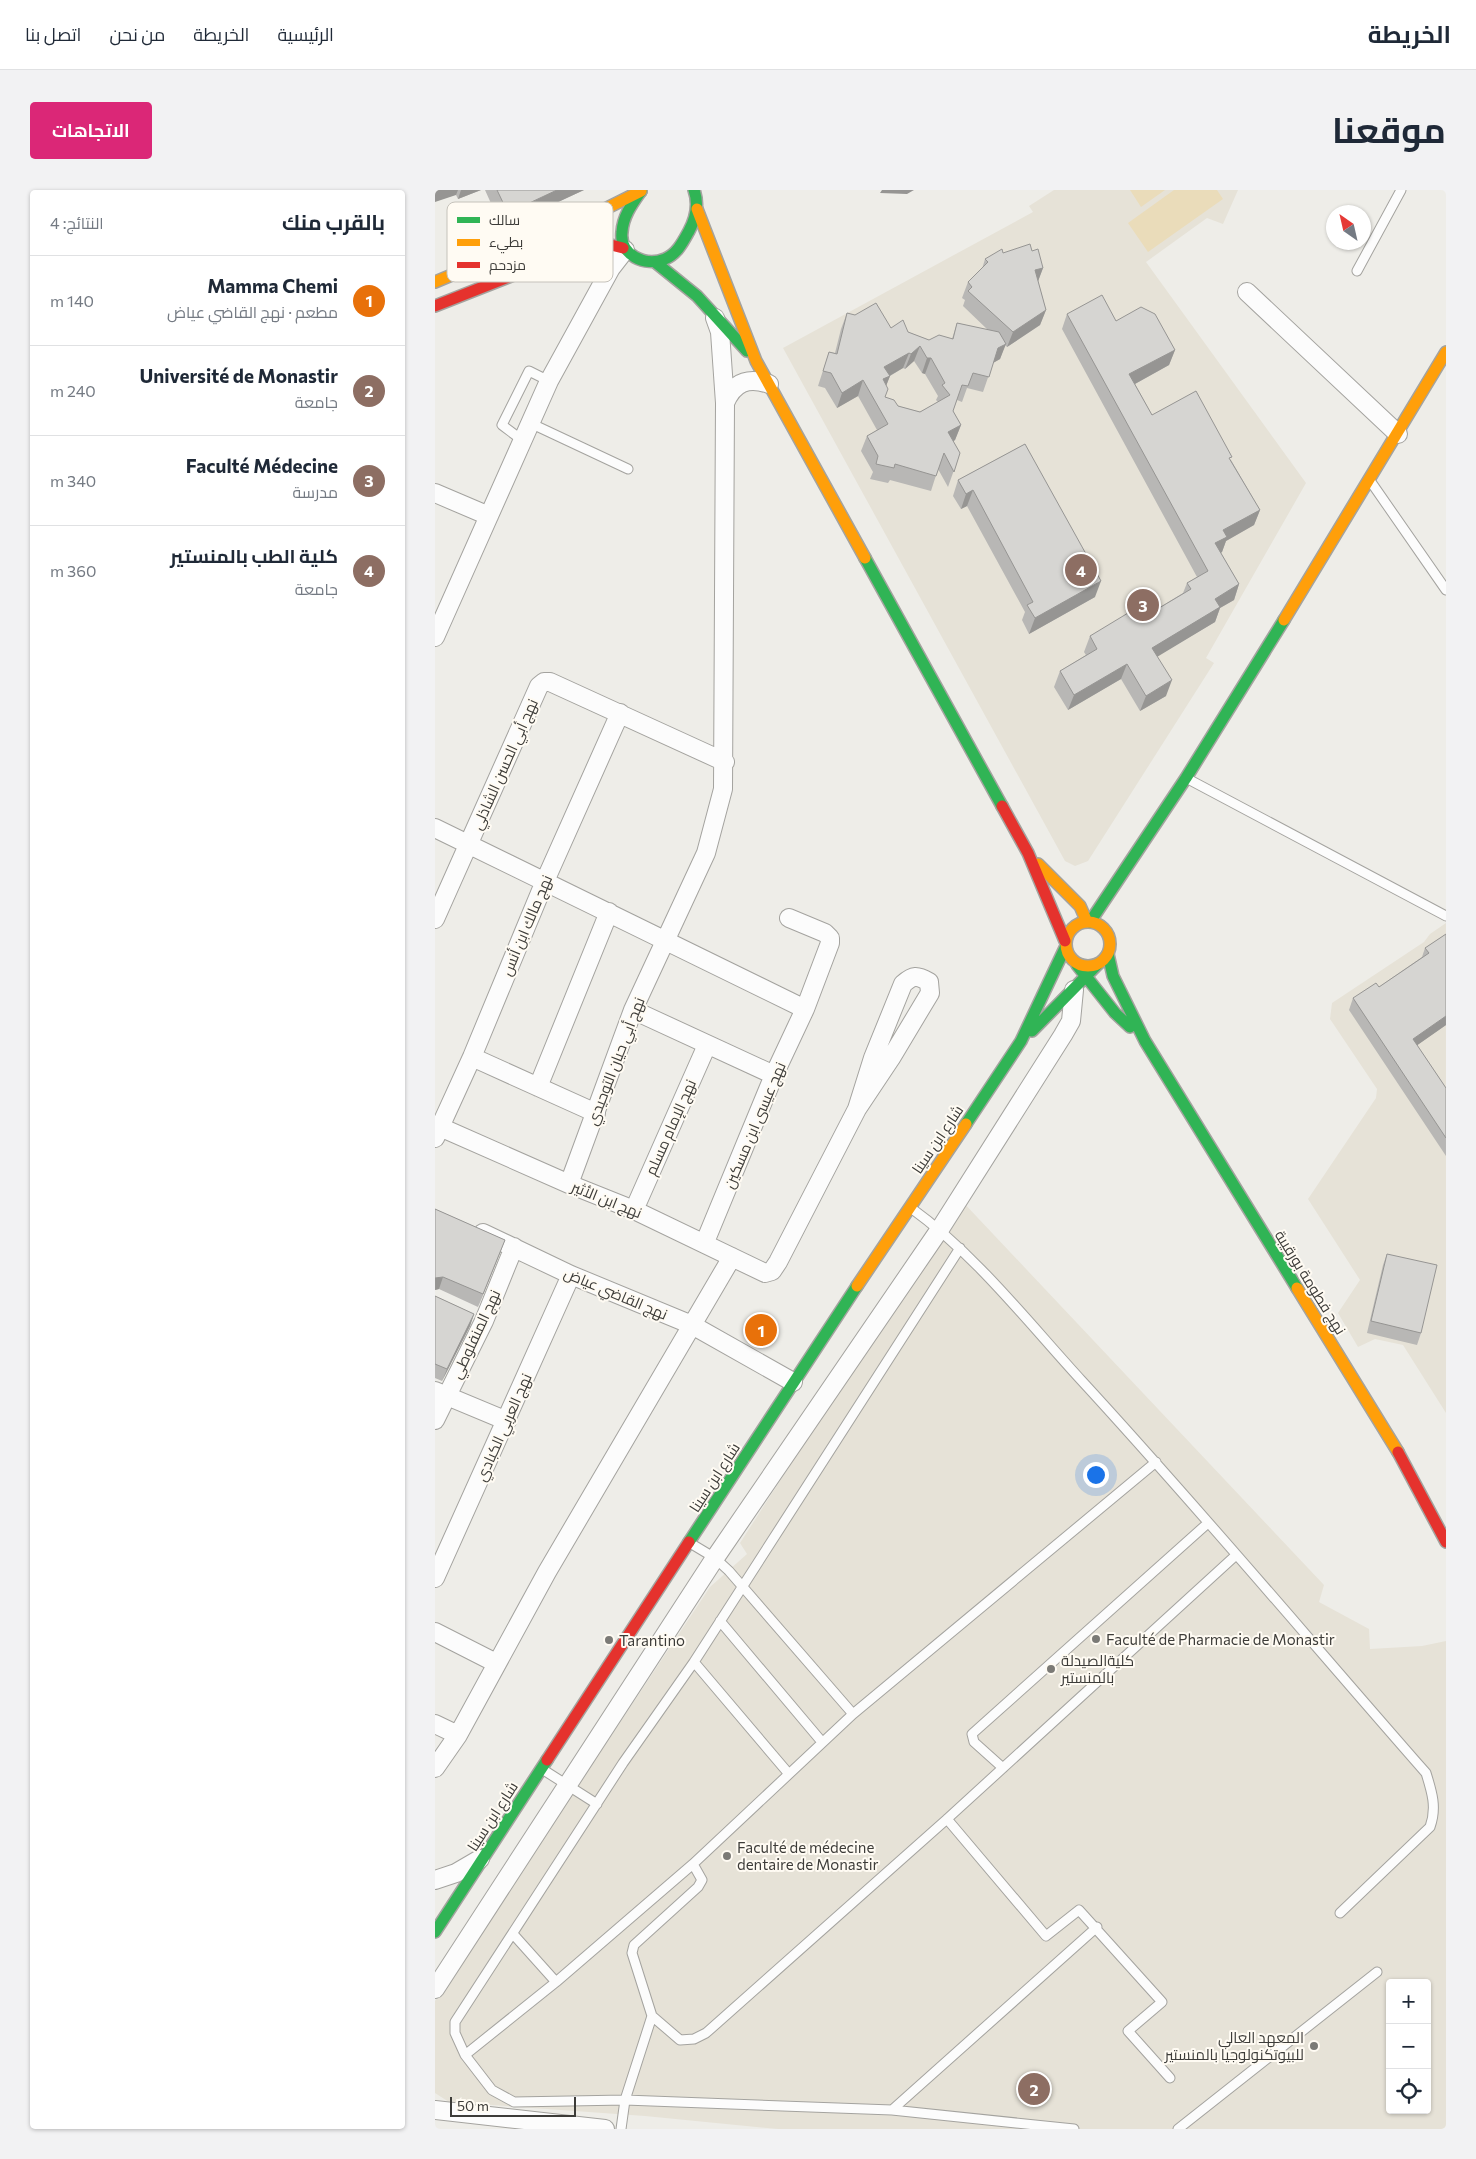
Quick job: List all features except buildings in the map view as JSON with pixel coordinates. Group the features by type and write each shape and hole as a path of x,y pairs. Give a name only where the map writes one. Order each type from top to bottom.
{"main road":[{"path":"641,190 631,202 622,221 621,241 624,249 632,258 641,262 661,261 679,248 689,232 697,208"},
{"path":"613,204 641,190"},
{"path":"694,190 697,208 756,361 1028,853 1065,944 1067,955 1077,965 1091,967 1098,964"},
{"path":"613,246 624,249"},
{"path":"655,262 697,296 756,361"},
{"path":"435,282 447,277"},
{"path":"435,306 496,282"},
{"path":"1089,922 1128,868 1186,778 1370,480 1446,352"},
{"path":"1028,853 1080,906 1089,922"},
{"path":"1021,1041 1047,1018 1108,954 1110,942 1108,935 1113,911 1128,868"},
{"path":"1021,1041 1065,944 1067,935 1075,926 1089,922 1097,924 1108,935"},
{"name":"نهج فطومة بورقيبة","path":"1108,954 1113,976 1145,1041 1401,1457 1446,1542"},
{"name":"نهج فطومة بورقيبة","path":"1077,965 1115,1013 1145,1041"},
{"name":"شارع ابن سينا","path":"435,1932 442,1905 485,1856 793,1382 1021,1041"}],"street":[{"path":"613,265 624,249"},
{"path":"435,637 549,381 603,282"},
{"path":"1247,292 1398,434"},
{"name":"نهج أبي حيان التوحيدي","path":"569,1184 633,1010 708,846 721,796 725,762 725,403 720,332 713,313"},
{"path":"725,403 730,391 747,380 757,380 769,384"},
{"path":"435,494 489,516"},
{"name":"نهج أبي الحسن الشاذلي","path":"435,920 539,686 544,682 549,682 620,713 725,762"},
{"name":"نهج مالك ابن أنس","path":"438,1133 472,1057 545,881 620,713"},
{"path":"435,828 805,1009"},
{"path":"538,1087 609,912"},
{"name":"نهج عيسى ابن مسكين","path":"705,1242 774,1074 805,1009 831,943 830,938 789,918"},
{"path":"912,976 919,976 929,982 930,993 891,1058 857,1109 873,1058 903,984 912,976"},
{"path":"435,1989 715,1558 939,1229 1071,1021 1074,990"},
{"path":"633,1010 774,1074"},
{"name":"نهج الإمام مسلم","path":"634,1210 707,1045"},
{"path":"472,1057 596,1113"},
{"name":"نهج ابن الأثير","path":"438,1133 634,1210 705,1242 765,1273 772,1272 857,1109"},
{"name":"نهج القاضي عياض","path":"470,1228 571,1275 692,1325 793,1382"},
{"name":"نهج المنفلوطي","path":"435,1420 440,1393 484,1321 514,1247"},
{"path":"435,1768 458,1735 547,1572 732,1257"},
{"name":"نهج العربي الكبادي","path":"435,1578 441,1549 507,1421 571,1275"},
{"path":"467,1314 484,1321"},
{"path":"440,1393 507,1421"},
{"path":"435,1632 496,1663"},
{"path":"435,1724 458,1735"},
{"path":"435,1880 456,1873 485,1856"},
{"path":"435,2110 605,2129"}],"lane":[{"path":"1357,271 1401,190"},
{"path":"522,440 502,425 529,371 549,381"},
{"path":"530,423 628,469"},
{"path":"1370,480 1446,590"},
{"path":"1186,778 1446,916"},
{"path":"909,1206 960,1248 1156,1462 1235,1556 1426,1773 1435,1814 1430,1827 1340,1913"},
{"path":"960,1248 695,1662 597,1804 455,2022 455,2033 465,2055 492,2090 514,2102 625,2100 892,2110 1074,2129"},
{"path":"465,2055 556,1982 693,1864 853,1714 1156,1462"},
{"path":"1003,1768 974,1742 973,1734 1208,1523"},
{"path":"690,1543 715,1558 853,1714"},
{"path":"693,1864 702,1880 698,1887 634,1945 632,1953 652,2016 681,2040 694,2039 706,2033 947,1819 1235,1556"},
{"path":"720,1621 822,1742"},
{"path":"695,1662 789,1774"},
{"path":"541,1768 597,1804"},
{"path":"947,1819 1046,1936 1079,1910 1097,1927 1162,2002 1128,2031 1170,2078"},
{"path":"892,2110 1097,1927"},
{"path":"513,1934 556,1982"},
{"path":"1178,2129 1377,1972"},
{"path":"621,2129 625,2100 652,2016"}],"shaded area":[{"path":"1054,190 1238,190 1223,224 1207,218 1146,262 1306,483 1206,658 1214,663 1088,861 1075,866 1065,861 783,348 1033,212 1029,206"},
{"path":"1130,190 1165,190 1141,207"},
{"path":"1174,190 1217,190 1223,199 1148,252 1128,223"},
{"path":"1446,923 1446,1413 1403,1345 1375,1339 1358,1347 1338,1313 1360,1280 1308,1199 1376,1098 1377,1089 1330,1019 1332,1003 1424,942 1430,934"},
{"name":"كليةالصيدلة بالمنستير","path":"961,1200 1324,1585 1319,1602 1369,1629 1370,1649 1422,1646 1446,1641 1446,2129 778,2129 645,2116 449,2102 435,2093 435,2001 710,1587 747,1554 740,1543"}],"traffic: fast":[{"path":"641,191 626,215 622,240 629,253 635,257 642,260 657,261 669,257 676,251 691,226 696,206 694,190"},
{"path":"655,262 697,296 747,351"},
{"path":"865,558 1002,806"},
{"path":"1090,922 1186,778 1284,620"},
{"path":"966,1124 1021,1041 1065,948"},
{"path":"1108,954 1113,976 1145,1041 1297,1288"},
{"path":"1032,1031 1098,964"},
{"path":"1077,965 1115,1013 1130,1027"},
{"path":"689,1542 857,1286"},
{"path":"435,1932 547,1760"}],"traffic: slow":[{"path":"613,205 641,191"},
{"path":"697,209 756,361 865,558"},
{"path":"435,282 447,277"},
{"path":"1284,620 1446,352"},
{"path":"1038,864 1080,906 1087,922"},
{"path":"1092,922 1104,928 1109,935 1110,944 1109,953 1104,960 1097,965 1084,966 1076,963 1069,956 1066,940 1069,932 1076,925 1092,922"},
{"path":"857,1286 966,1124"},
{"path":"1297,1288 1398,1452"}],"traffic: jam":[{"path":"613,246 623,248"},
{"path":"435,306 496,282"},
{"path":"1002,806 1028,853 1065,941"},
{"path":"1398,1452 1446,1542"},
{"path":"547,1760 689,1542"}],"place":[{"name":"كلية الطب بالمنستير","path":"1081,570"},
{"name":"Faculté Médecine","path":"1143,605"},
{"name":"Mamma Chemi","path":"761,1330"},
{"name":"Faculté de Pharmacie de Monastir","path":"1096,1639"},
{"name":"Tarantino","path":"609,1640"},
{"name":"كليةالصيدلة بالمنستير","path":"1051,1669"},
{"name":"Faculté de médecine dentaire de Monastir","path":"727,1856"},
{"name":"المعهد العالي للبيوتكنولوجيا بالمنستير","path":"1314,2046"},
{"name":"Université de Monastir","path":"1034,2089"}]}
